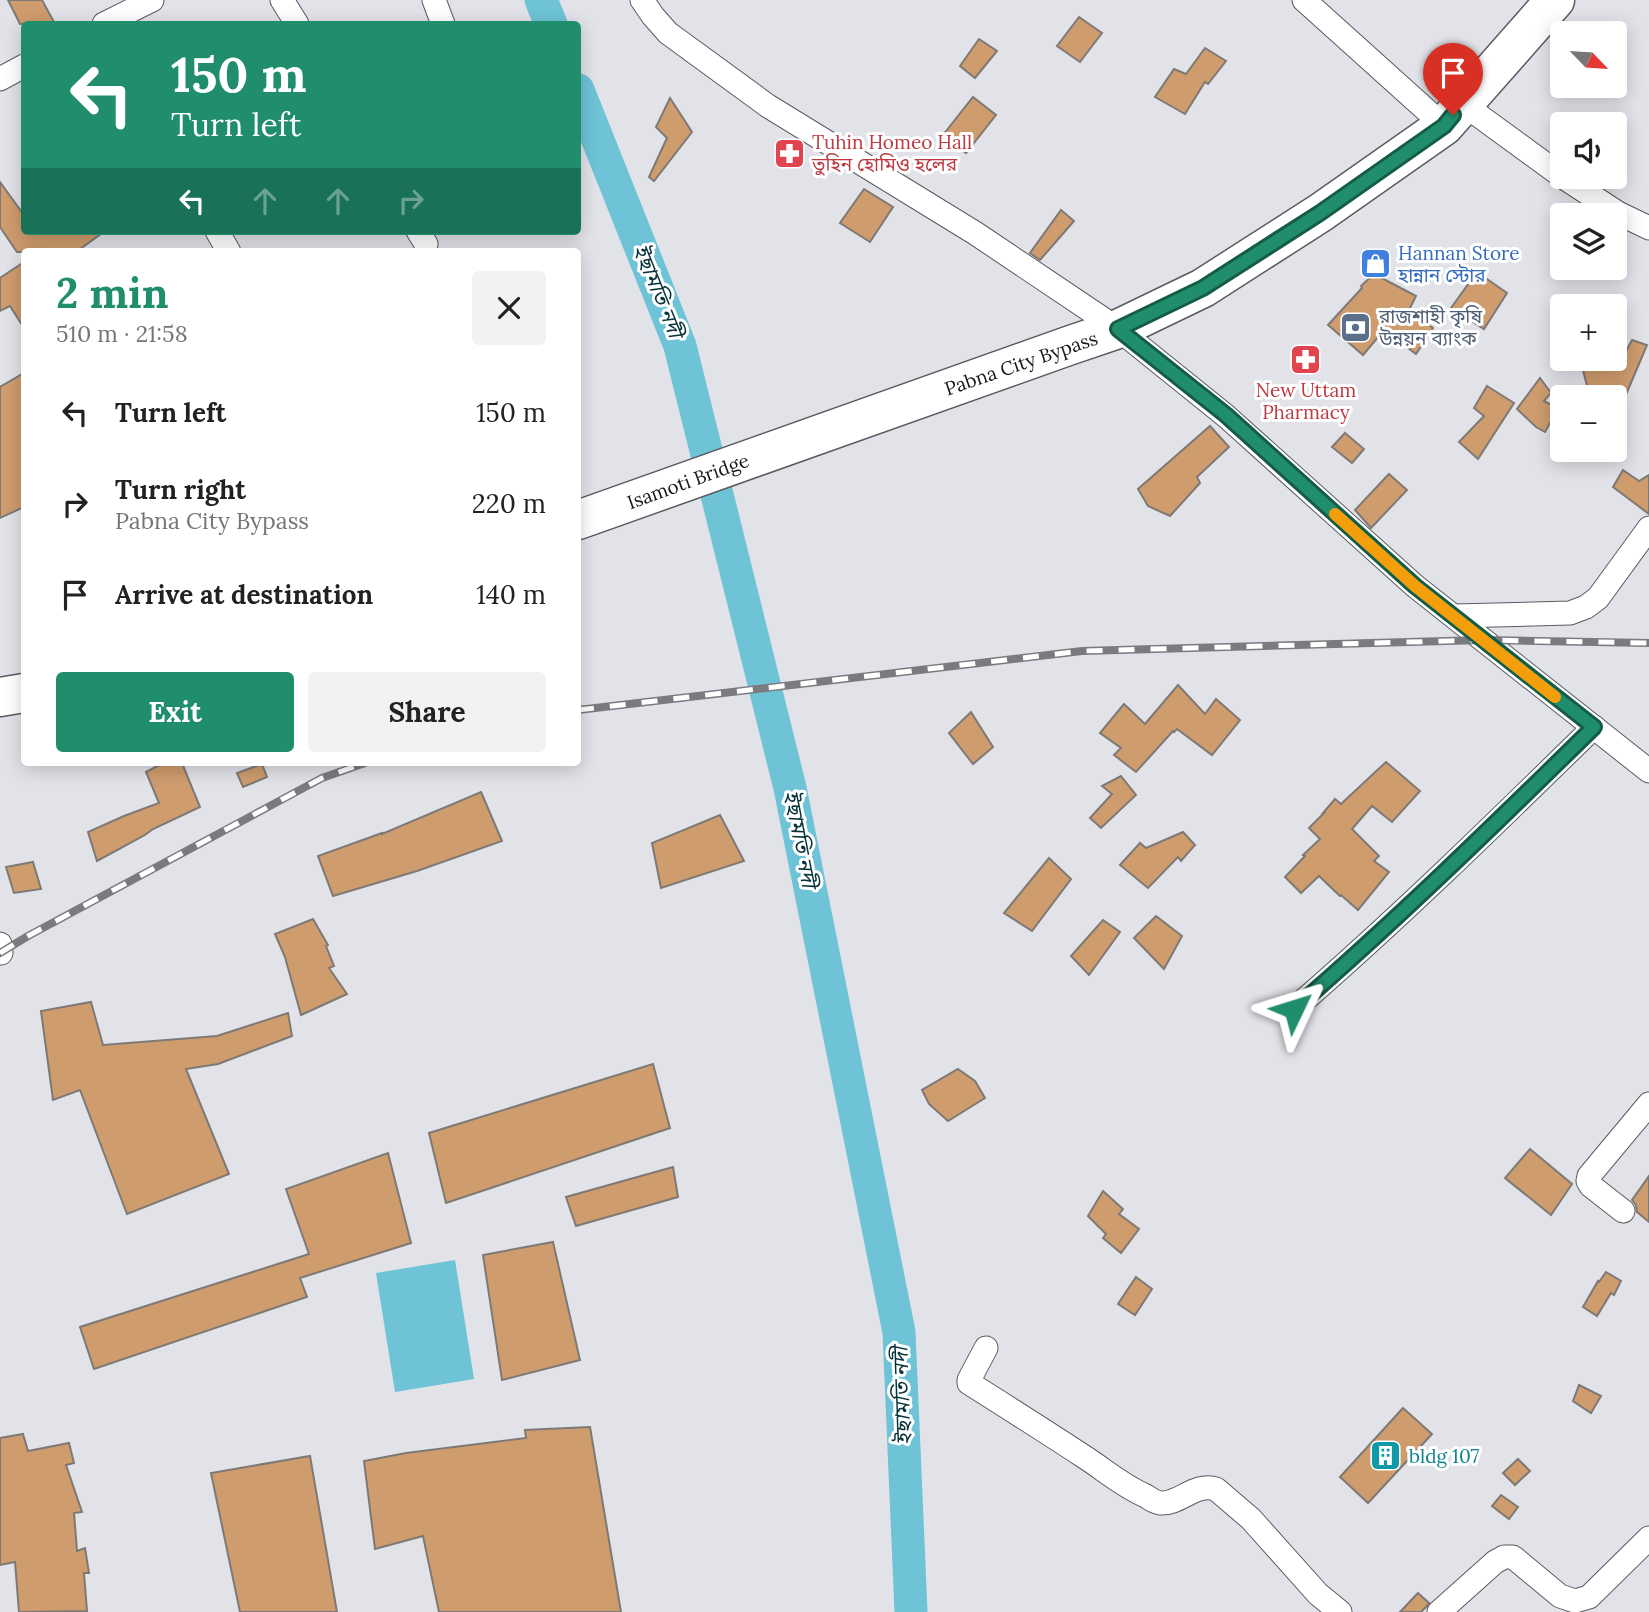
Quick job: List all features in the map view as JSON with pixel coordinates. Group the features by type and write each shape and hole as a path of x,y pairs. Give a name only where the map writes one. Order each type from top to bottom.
{"highway":[{"name":"Pabna City Bypass","path":"798,441 1118,329 1203,288 1320,213 1453,115 1555,0"},
{"name":"Isamoti Bridge","path":"581,519 798,441"},
{"path":"0,697 21,694"}],"street":[{"path":"110,21 152,0"},
{"path":"282,0 294,21"},
{"path":"434,0 442,21"},
{"path":"642,0 668,33 768,106 975,233 1118,329 1226,415 1415,586 1649,771"},
{"path":"1304,0 1453,115 1550,170"},
{"path":"0,79 21,68"},
{"path":"1581,189 1618,213 1649,228"},
{"path":"1454,616 1570,613 1586,607 1598,598 1649,528"},
{"path":"1294,1009 1453,865 1594,727"},
{"path":"0,944 1,953"},
{"path":"1623,1211 1591,1186 1589,1176 1649,1104"},
{"path":"986,1348 971,1374 970,1383 1085,1457 1125,1487 1156,1501 1169,1502 1209,1486 1216,1489 1251,1520 1318,1594 1340,1612"},
{"path":"1439,1612 1504,1557 1513,1557 1560,1596 1575,1601 1588,1597 1649,1538"}],"water":[{"path":"455,1260 474,1379 395,1392 376,1273"}],"building":[{"path":"8,0 42,0 53,21 21,21 20,24"},
{"path":"1079,17 1102,33 1080,62 1057,46"},
{"path":"979,39 997,51 975,78 960,66"},
{"path":"1205,48 1226,61 1208,84 1205,82 1185,114 1155,97 1174,69 1186,74"},
{"path":"973,97 996,115 966,153 943,135"},
{"path":"670,98 692,132 654,181 649,177 667,138 656,127"},
{"path":"0,182 21,211 21,235 99,235 82,248 21,248 21,252 17,252 0,227"},
{"path":"864,189 893,207 870,242 840,223"},
{"path":"1061,210 1074,221 1040,260 1030,253"},
{"path":"21,264 21,323 10,306 0,311 0,278"},
{"path":"1477,272 1507,293 1484,329 1451,308"},
{"path":"1374,274 1416,296 1409,310 1433,328 1416,354 1384,330 1363,355 1328,325"},
{"path":"1632,340 1647,345 1627,392 1627,385 1587,385 1583,371 1627,371 1627,350"},
{"path":"21,375 21,508 0,518 0,387"},
{"path":"1540,378 1550,392 1544,401 1550,404 1550,423 1545,432 1517,409"},
{"path":"1487,386 1514,403 1478,459 1459,442 1484,416 1474,408"},
{"path":"1210,426 1229,447 1197,477 1200,483 1170,516 1148,506 1138,489"},
{"path":"1345,433 1364,449 1352,463 1332,447"},
{"path":"1623,470 1639,481 1649,475 1649,514 1613,487"},
{"path":"1389,474 1407,490 1371,528 1355,510"},
{"path":"1178,685 1205,714 1216,699 1240,720 1212,755 1177,729 1173,731 1136,772 1114,755 1121,748 1100,733 1124,704 1145,724"},
{"path":"971,712 993,747 973,764 949,733"},
{"path":"1386,762 1420,791 1392,822 1372,806 1352,829 1379,856 1374,861 1389,872 1358,910 1319,876 1301,893 1285,877 1320,839 1309,828 1335,799 1341,804"},
{"path":"157,766 183,766 200,807 153,829 97,861 88,832 159,803 146,772"},
{"path":"263,766 267,777 243,787 237,773"},
{"path":"1121,776 1136,795 1101,828 1090,818 1112,794 1102,786"},
{"path":"481,792 502,841 417,871 333,896 318,856 382,834"},
{"path":"720,815 744,861 661,888 652,843"},
{"path":"1183,832 1195,845 1181,861 1178,857 1148,888 1120,865 1140,843 1146,848"},
{"path":"1049,858 1071,879 1032,931 1004,913"},
{"path":"33,862 41,889 14,893 6,867"},
{"path":"1156,916 1182,936 1164,969 1134,938"},
{"path":"313,919 328,945 326,946 334,966 329,968 347,994 301,1015 285,957 275,934"},
{"path":"1103,920 1120,932 1089,975 1071,956"},
{"path":"91,1002 103,1045 217,1036 288,1013 292,1036 218,1064 186,1069 229,1174 127,1214 80,1090 53,1100 41,1011"},
{"path":"653,1064 670,1128 446,1203 429,1133"},
{"path":"958,1069 975,1081 985,1098 948,1121 929,1104 922,1090"},
{"path":"1530,1149 1572,1184 1551,1215 1505,1178"},
{"path":"388,1153 411,1243 300,1278 307,1297 94,1369 80,1327 309,1254 286,1189"},
{"path":"673,1167 678,1197 576,1226 566,1197"},
{"path":"1649,1176 1649,1222 1637,1212 1632,1200"},
{"path":"1103,1191 1123,1209 1119,1214 1139,1229 1121,1253 1103,1238 1106,1234 1088,1216"},
{"path":"553,1242 580,1360 502,1380 483,1255"},
{"path":"1606,1272 1621,1281 1614,1295 1611,1293 1597,1316 1583,1307"},
{"path":"1136,1277 1152,1289 1135,1315 1118,1304"},
{"path":"1579,1385 1601,1396 1591,1413 1573,1401"},
{"name":"bldg 107","path":"1403,1408 1432,1434 1368,1503 1340,1477"},
{"path":"590,1427 621,1612 439,1612 423,1536 375,1549 364,1461 526,1438 525,1430"},
{"path":"23,1434 28,1451 69,1443 74,1463 66,1465 82,1512 74,1513 77,1551 85,1548 89,1573 84,1573 87,1611 19,1612 15,1562 0,1565 0,1438"},
{"path":"310,1456 337,1612 240,1612 211,1473"},
{"path":"1518,1459 1530,1471 1515,1485 1503,1473"},
{"path":"1501,1495 1518,1507 1509,1519 1492,1506"},
{"path":"1418,1593 1429,1603 1427,1606 1421,1612 1400,1612"}],"waterway":[{"name":"ইছামতি নদী","path":"541,0 550,21"},
{"name":"ইছামতি নদী","path":"581,98 680,346 790,788 899,1332 911,1612"}],"railway":[{"path":"581,710 1082,651 1483,640 1649,643"},
{"path":"0,953 322,778 356,766"}],"slow traffic":[{"path":"1335,514 1415,586 1555,697"}],"place":[{"name":"Tuhin Homeo Hall তুহিন হোমিও হলের","path":"789,153"},
{"name":"Hannan Store হান্নান স্টোর","path":"1375,264"},
{"name":"রাজশাহী কৃষি উন্নয়ন ব্যাংক","path":"1356,327"},
{"name":"New Uttam Pharmacy","path":"1306,359"},
{"name":"bldg 107","path":"1386,1456"}],"route":[{"path":"1294,1009 1453,865 1594,727 1415,586 1226,415 1118,329 1203,288 1320,213 1444,126 1453,115"}]}
